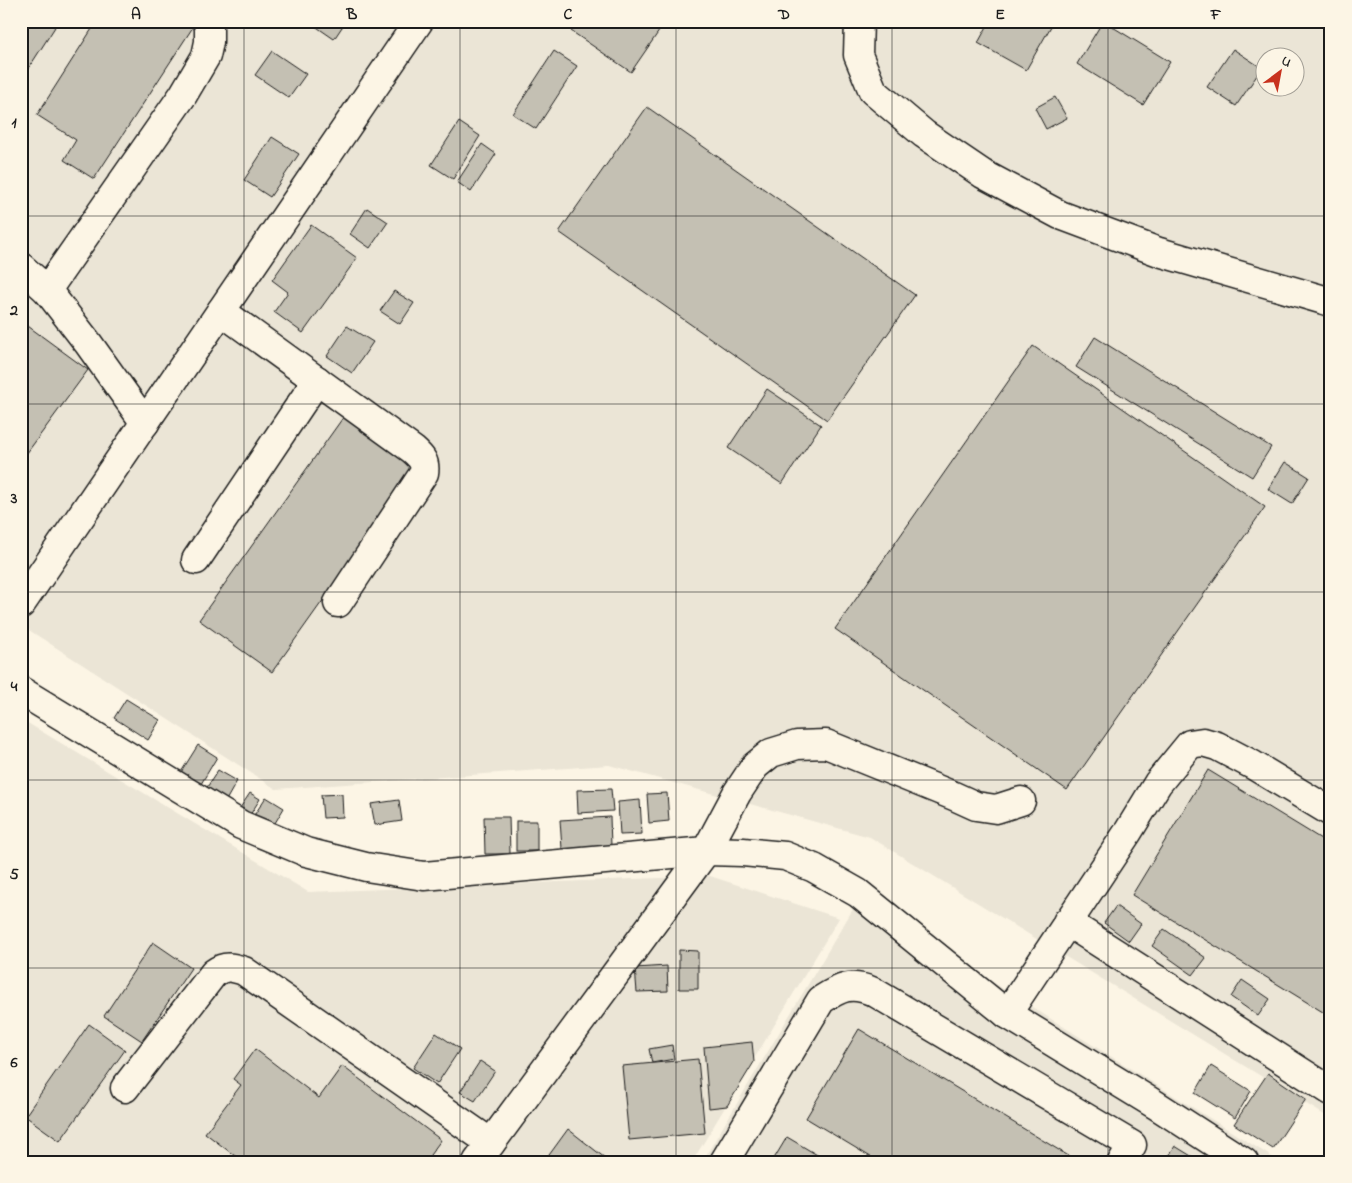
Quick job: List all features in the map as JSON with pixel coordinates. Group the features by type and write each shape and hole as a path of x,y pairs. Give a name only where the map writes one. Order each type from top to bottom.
{"lane":[{"path":"47,290 184,95 206,56 209,42 207,21"},
{"path":"21,604 419,21"},
{"path":"859,21 858,55 873,91 924,134 983,174 1060,215 1159,252 1331,302"},
{"path":"21,267 47,290 88,343 144,423"},
{"path":"222,311 413,450 422,458 426,466 424,473 338,604"},
{"path":"196,560 317,380"},
{"path":"21,691 241,825 306,852 366,867 424,876 706,851 785,856 814,868 858,893 1008,1014 1156,1105 1244,1162"},
{"path":"1008,1014 1128,832 1158,783 1190,744 1203,742 1217,746 1253,765 1331,812"},
{"path":"125,1088 214,973 221,968 231,966 244,971 484,1152 706,851 737,793 755,766 771,753 797,745 826,744 976,806 996,809 1022,801"},
{"path":"1067,922 1331,1091"},
{"path":"724,1162 821,1000 838,989 860,986 874,992 1132,1145 1122,1162"}],"shaded area":[{"path":"21,21 1331,21 1331,1119 870,837 609,765 276,789 21,625"},
{"path":"21,719 308,892 710,876 839,918 692,1162 21,1162"},
{"path":"859,899 1280,1162 702,1162"}],"building":[{"path":"21,21 46,21 55,27 21,80"},
{"path":"97,21 190,21 195,24 94,179 64,160 76,140 37,115"},
{"path":"308,21 346,21 334,39"},
{"path":"578,21 666,21 631,72 571,31"},
{"path":"990,21 1054,21 1026,70 978,43"},
{"path":"1103,21 1170,62 1143,105 1077,64"},
{"path":"1233,49 1254,63 1254,80 1236,106 1207,87"},
{"path":"272,51 306,74 289,98 255,75"},
{"path":"554,51 577,66 536,129 513,114"},
{"path":"1055,97 1067,118 1046,129 1035,108"},
{"path":"647,107 915,295 827,420 559,232"},
{"path":"459,122 480,136 453,179 431,165"},
{"path":"272,137 299,154 270,197 244,180"},
{"path":"482,144 496,154 471,192 457,182"},
{"path":"367,208 388,222 370,248 350,234"},
{"path":"311,225 357,258 303,333 274,312 288,292 272,280"},
{"path":"394,291 414,303 400,324 380,311"},
{"path":"21,321 88,370 21,461"},
{"path":"347,326 373,342 352,373 327,356"},
{"path":"1095,337 1271,447 1252,477 1076,367"},
{"path":"1033,346 1265,507 1067,790 835,629"},
{"path":"767,389 821,425 782,484 728,448"},
{"path":"347,412 420,464 272,672 199,620"},
{"path":"1285,462 1309,477 1292,504 1268,489"},
{"path":"126,699 160,720 148,740 114,718"},
{"path":"198,745 217,757 198,789 178,777"},
{"path":"218,770 237,781 224,804 204,792"},
{"path":"1208,770 1331,845 1331,1017 1132,895"},
{"path":"611,789 613,811 578,813 577,790"},
{"path":"250,793 260,799 250,815 240,808"},
{"path":"667,793 669,821 649,823 647,794"},
{"path":"342,794 343,817 323,818 321,795"},
{"path":"266,797 284,808 272,828 253,817"},
{"path":"399,800 402,821 375,825 371,804"},
{"path":"640,800 642,834 620,835 618,802"},
{"path":"484,817 509,817 510,854 485,854"},
{"path":"610,817 611,846 562,849 560,820"},
{"path":"516,821 537,821 537,851 516,851"},
{"path":"1116,906 1141,924 1129,941 1104,923"},
{"path":"1164,929 1206,958 1193,975 1152,946"},
{"path":"153,942 191,968 142,1041 104,1016"},
{"path":"679,950 698,951 698,989 679,989"},
{"path":"667,966 668,991 637,992 635,968"},
{"path":"1242,980 1270,999 1258,1016 1231,997"},
{"path":"89,1024 125,1050 60,1141 25,1116"},
{"path":"859,1029 1072,1158 1069,1162 879,1162 806,1118"},
{"path":"436,1033 460,1049 437,1084 413,1068"},
{"path":"752,1042 754,1062 727,1106 709,1108 704,1047"},
{"path":"672,1045 674,1059 652,1063 649,1049"},
{"path":"255,1049 319,1098 342,1066 441,1140 425,1162 243,1162 205,1133 241,1085 233,1079"},
{"path":"698,1059 705,1133 629,1140 622,1066"},
{"path":"480,1061 495,1071 475,1101 460,1092"},
{"path":"1211,1066 1251,1091 1235,1118 1195,1093"},
{"path":"1268,1073 1306,1099 1273,1149 1234,1124"},
{"path":"568,1129 610,1162 544,1162"},
{"path":"787,1137 829,1162 772,1162"},
{"path":"1175,1146 1201,1162 1165,1162"}]}
